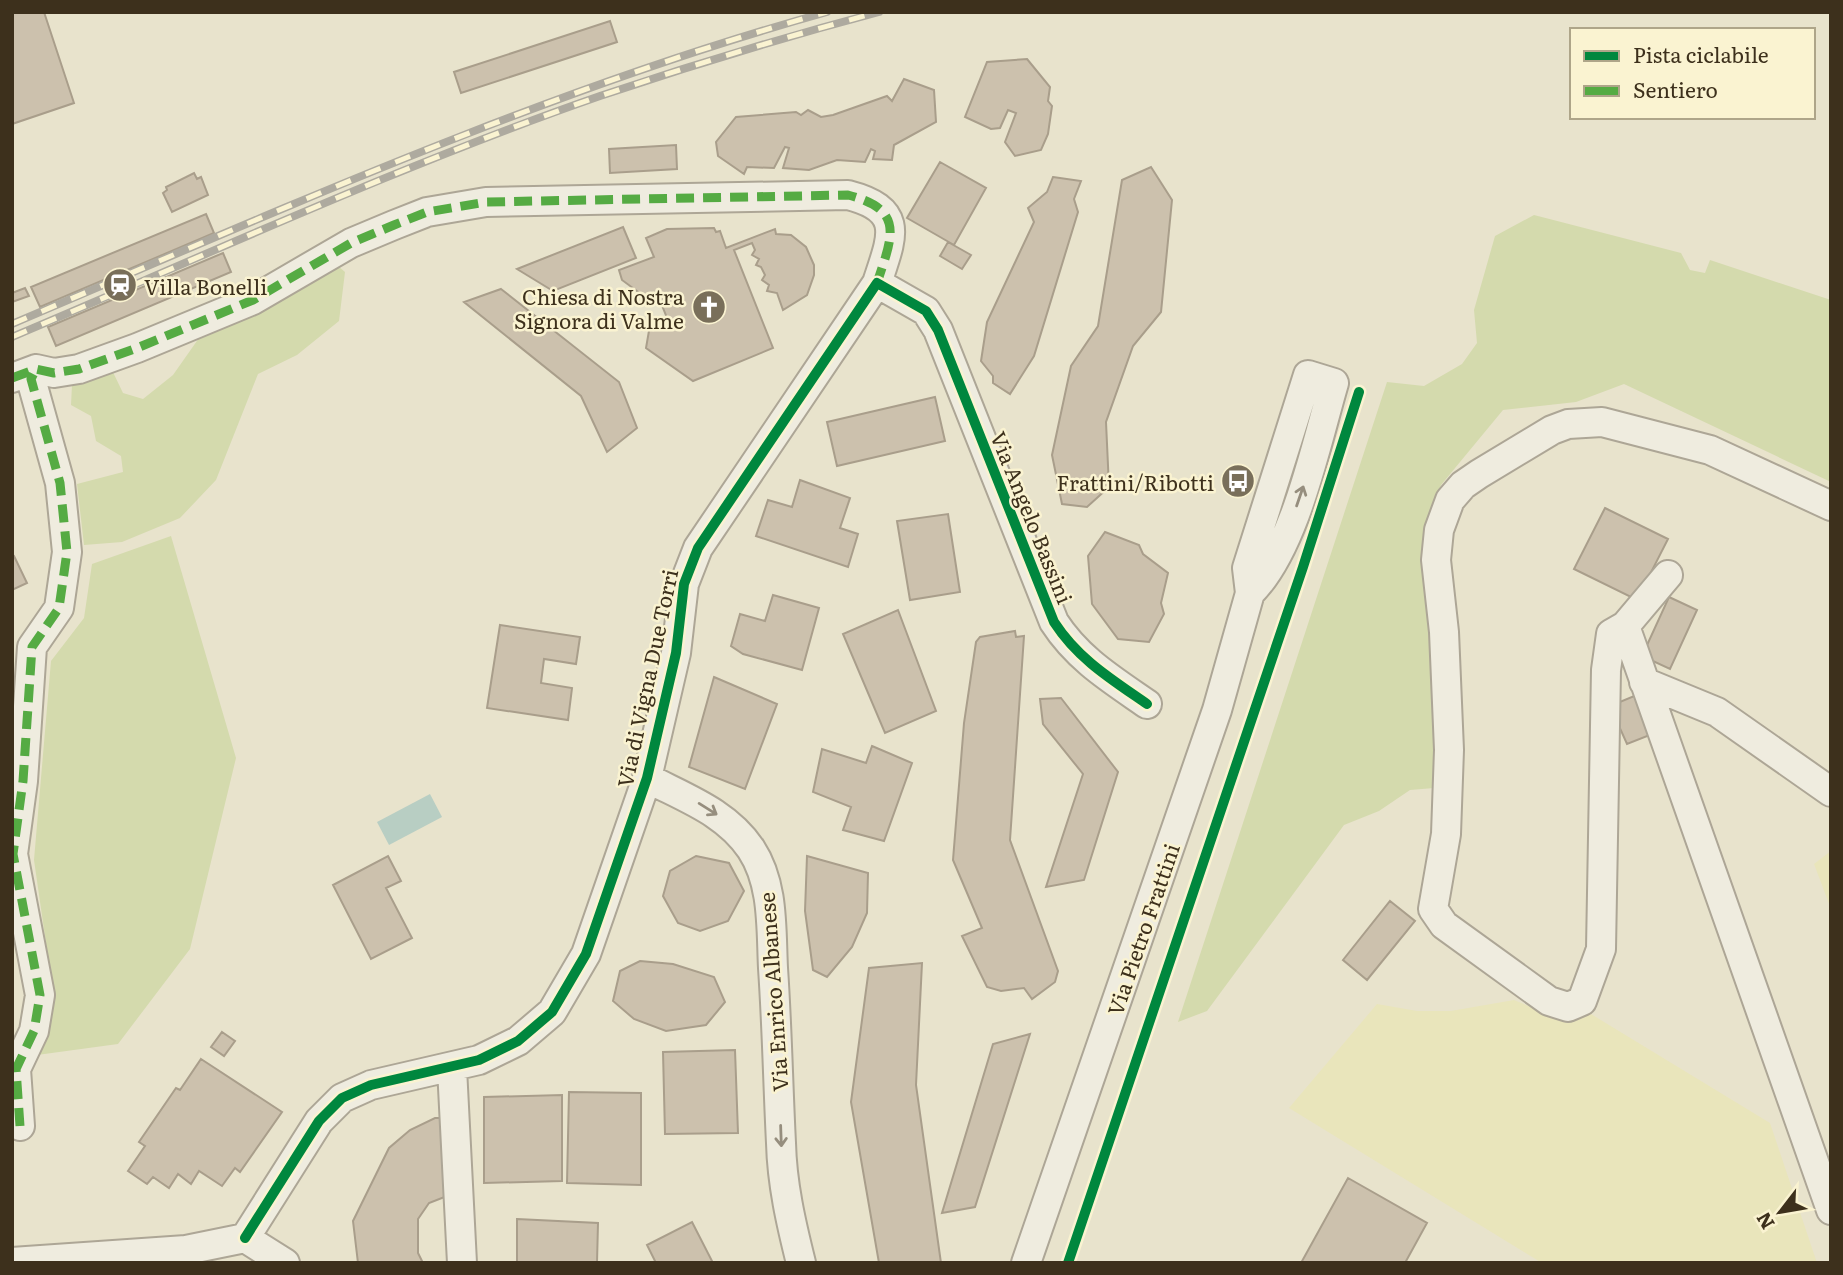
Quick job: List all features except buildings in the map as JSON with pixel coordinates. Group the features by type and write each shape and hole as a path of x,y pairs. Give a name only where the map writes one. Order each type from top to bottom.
{"street":[{"name":"Via di Vigna Due Torri","path":"24,374 79,369 137,348 253,300 351,243 427,212 486,202 848,195 868,200 887,215 891,240 877,283 698,548 684,584 676,653 647,778 586,954 551,1013 518,1041 479,1060 371,1085 342,1098 319,1121 245,1238"},
{"name":"Via Angelo Bassini","path":"877,283 926,311 938,330 1054,622 1068,644 1087,663 1147,704"},
{"path":"20,1126 16,1069 34,1031 40,995 13,854 23,780 32,647 59,608 67,552 60,483 31,380 24,374"},
{"name":"Via Pietro Frattini","path":"1026,1263 1212,723 1250,593 1247,568 1308,374 1335,383 1294,510 1266,576 1250,593"},
{"path":"1668,575 1625,626 1611,634 1606,670 1601,948 1583,1001 1568,1006 1549,1001 1505,970 1444,925 1433,909 1446,834 1449,750 1444,632 1436,560 1439,530 1450,500 1463,485 1537,438 1568,424 1584,421 1602,422 1710,450 1831,506"},
{"path":"1625,626 1831,1210"},
{"path":"1644,682 1717,712 1831,792"},
{"name":"Via Enrico Albanese","path":"647,778 722,818 739,833 761,869 770,908 781,1145 788,1211 801,1263"},
{"path":"452,1068 462,1263"},
{"path":"12,1262 187,1250 245,1238 285,1263"}],"shaded area":[{"path":"430,794 442,817 389,845 377,822"},
{"path":"1831,851 1831,909 1814,864"},
{"path":"1514,1000 1557,1018 1586,1011 1770,1123 1817,1263 1542,1263 1289,1108 1377,1004 1417,1011 1451,1011"}],"green space":[{"path":"1534,215 1681,253 1690,270 1705,273 1710,260 1831,300 1831,482 1624,384 1576,402 1503,410 1441,485 1428,532 1441,736 1434,788 1410,790 1379,811 1344,825 1207,1011 1178,1022 1387,382 1424,386 1462,364 1477,343 1474,310 1495,236"},
{"path":"332,261 345,272 339,321 297,355 258,374 216,480 180,518 122,542 84,545 77,484 123,472 121,456 96,441 91,416 71,405 72,385 111,368 123,393 143,399 173,375 199,338"},
{"path":"171,536 236,758 190,949 118,1044 37,1055 54,999 34,860 51,661 84,618 92,564"}],"railway":[{"path":"12,324 415,154 516,115 722,43 827,12"},
{"path":"12,337 378,181 526,123 704,62 879,12"}],"marked path":[{"path":"12,378 36,369 54,373 79,369 137,348 253,300 351,243 394,225 427,212 486,202 848,195 867,201 887,217 890,239 877,283"},
{"path":"20,1126 16,1069 34,1031 40,995 13,854 23,781 32,647 59,608 67,552 60,483 31,379 36,369"}],"cycle path":[{"path":"245,1238 319,1121 342,1098 371,1085 479,1060 518,1041 552,1012 586,954 647,778 676,653 684,584 698,548 877,283 926,311 938,330 1054,622 1084,658 1147,704"},
{"path":"1068,1263 1303,567 1359,392"}],"place":[{"name":"Villa Bonelli","path":"120,285"},
{"name":"Chiesa di Nostra Signora di Valme","path":"709,307"},
{"name":"Frattini/Ribotti","path":"1238,481"}]}
